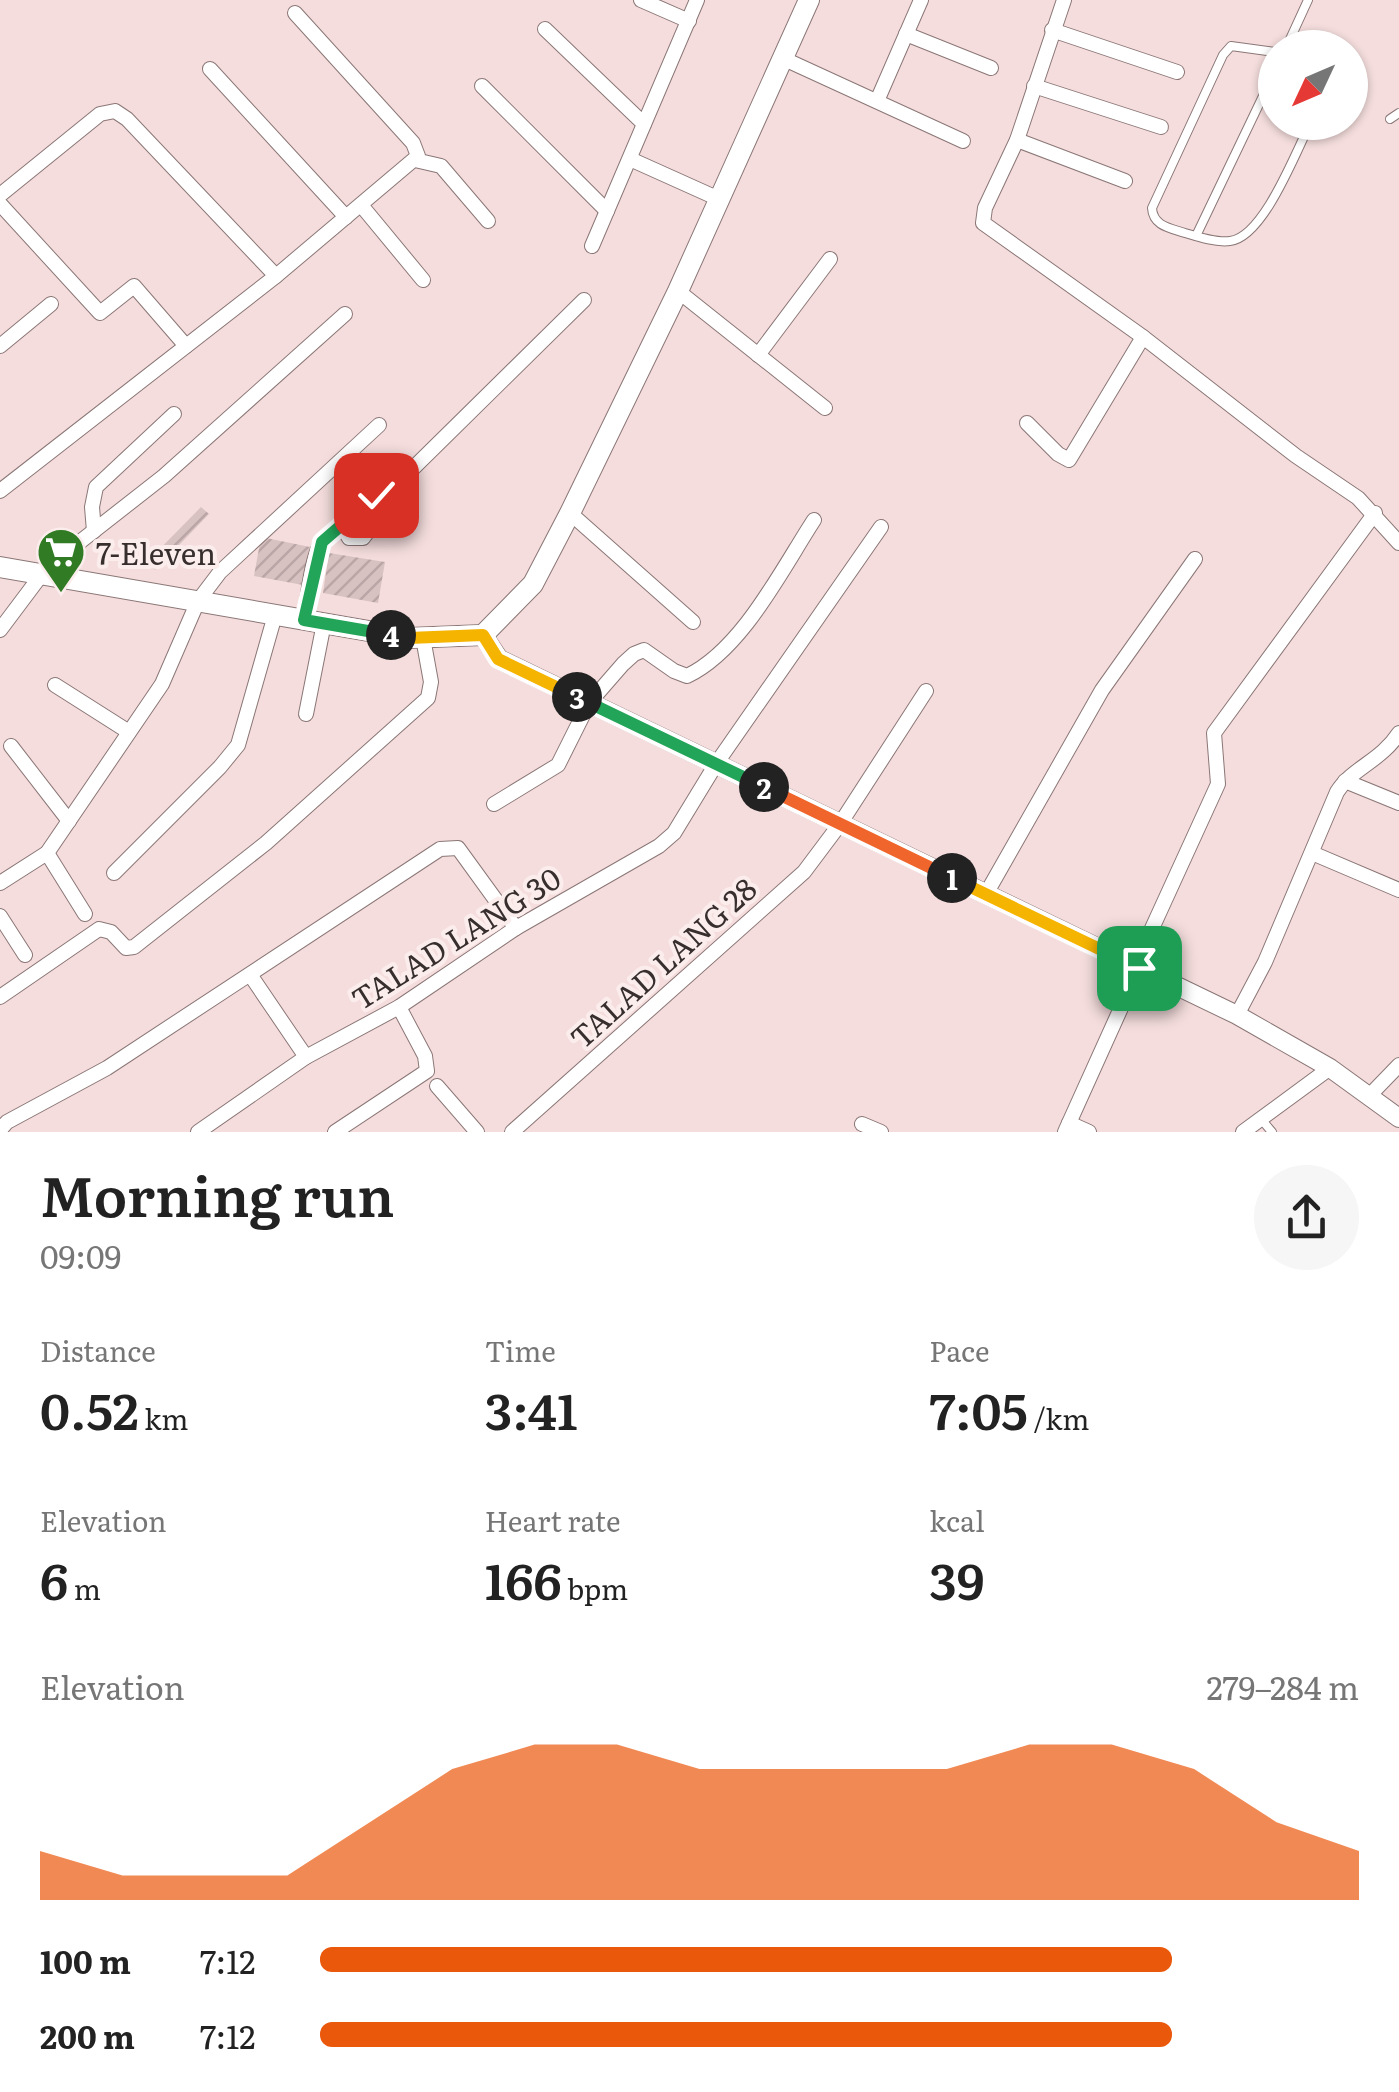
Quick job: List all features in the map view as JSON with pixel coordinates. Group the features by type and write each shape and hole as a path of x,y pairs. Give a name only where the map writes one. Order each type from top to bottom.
{"main road":[{"path":"0,566 423,638 483,635 533,584 570,513 678,291 804,2"}],"street":[{"path":"640,0 688,20"},
{"path":"592,246 697,0"},
{"path":"877,101 921,0"},
{"path":"1064,0 1017,140 984,208 983,223 1375,513 1399,542"},
{"path":"0,491 276,276 415,160 417,150 413,143 296,13"},
{"path":"545,29 644,124"},
{"path":"1052,30 1177,72"},
{"path":"906,34 991,68"},
{"path":"782,58 963,140"},
{"path":"210,69 346,217"},
{"path":"482,86 607,211"},
{"path":"1034,86 1160,127"},
{"path":"0,195 100,114 115,111 127,118 276,276"},
{"path":"1017,140 1125,181"},
{"path":"630,158 720,199"},
{"path":"415,160 441,166 488,222"},
{"path":"0,204 100,312 134,286 186,346"},
{"path":"361,205 423,280"},
{"path":"758,355 830,259"},
{"path":"678,291 825,408"},
{"path":"306,714 319,548 325,538 365,502 392,489 584,300"},
{"path":"0,346 51,304"},
{"path":"0,630 72,551 164,476 345,314"},
{"path":"1027,423 1058,454 1070,460 1143,338"},
{"path":"94,531 92,507 96,487 174,414"},
{"path":"3,876 47,853 165,678 198,601 232,559 379,425"},
{"path":"342,526 348,538 363,538 384,510 392,489"},
{"path":"570,513 693,622"},
{"path":"1089,1132 1067,1127 1218,784 1214,734 1375,513"},
{"path":"494,804 558,765 589,703 638,651 644,650 680,675 688,676 706,666 750,617 814,520"},
{"name":"TALAD LANG 30","path":"206,1130 306,1058 398,1007 516,928 659,846 674,833 716,764 881,527"},
{"path":"986,894 1102,690 1194,559"},
{"path":"114,874 238,744 276,615"},
{"path":"483,635 498,659 1236,1015 1330,1068 1399,1118"},
{"path":"0,997 96,930 108,930 124,946 134,946 295,818 428,698 431,682 423,638"},
{"path":"56,685 129,732"},
{"name":"TALAD LANG 28","path":"512,1132 804,872 840,824 926,690"},
{"path":"1236,1015 1265,962 1344,781 1382,755 1399,733"},
{"path":"11,746 69,821"},
{"path":"1344,781 1399,803"},
{"path":"0,1130 7,1122 107,1068 251,976 440,848 458,848 516,928"},
{"path":"47,853 85,914"},
{"path":"1312,854 1399,890"},
{"path":"0,916 25,955"},
{"path":"251,976 306,1058"},
{"path":"335,1132 426,1071 425,1056 398,1007"},
{"path":"1370,1095 1399,1065"},
{"path":"1243,1132 1330,1068"},
{"path":"437,1086 477,1132"},
{"path":"862,1124 881,1132"}],"lane":[{"path":"1294,30 1308,0"},
{"path":"1258,50 1232,46 1223,55 1152,208 1152,216 1159,224 1228,242 1254,229 1301,140"},
{"path":"1196,236 1258,107"},
{"path":"1390,119 1399,113"},
{"path":"1261,1118 1272,1132"}],"building":[{"path":"201,507 209,514 155,570 147,562"},
{"path":"261,537 310,547 303,585 254,576"},
{"path":"329,553 385,562 378,603 323,593"}],"place":[{"name":"7-Eleven","path":"61,594"}],"route":[{"path":"376,495 322,542 304,620 409,638 483,635 498,659 1139,968"}]}
